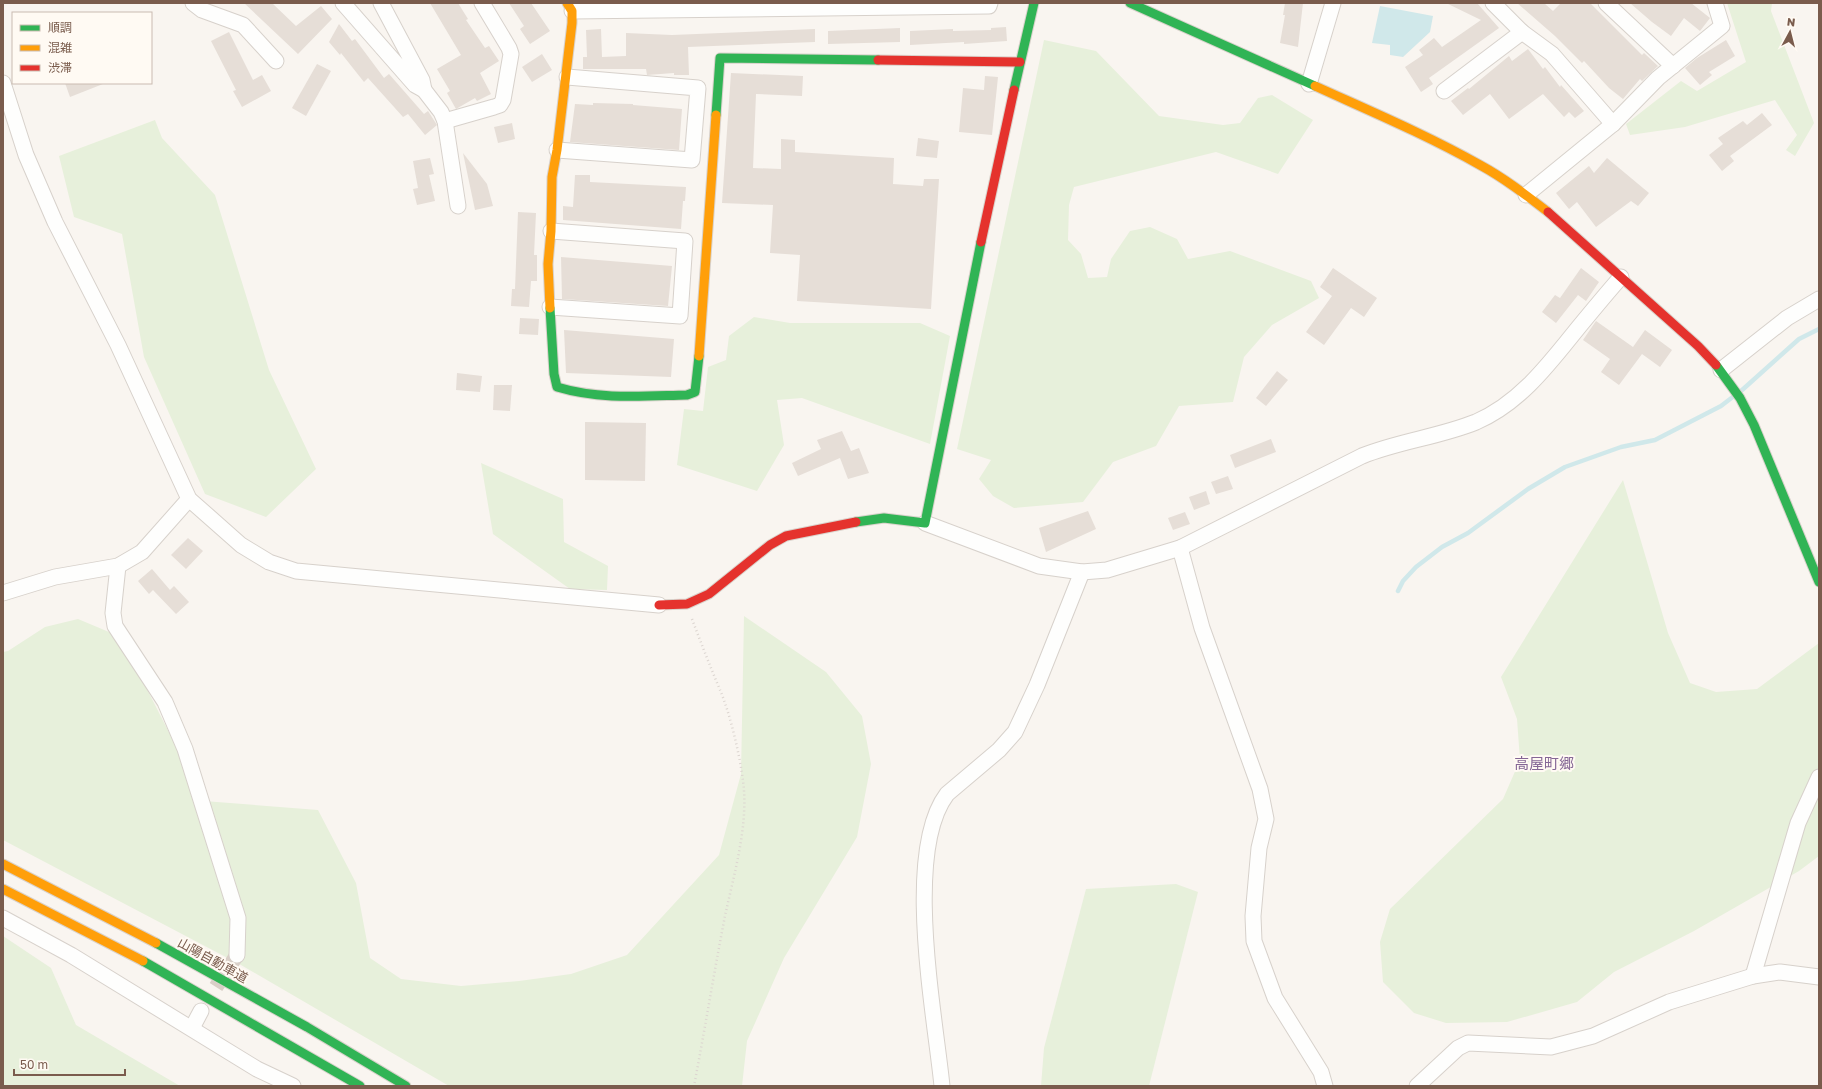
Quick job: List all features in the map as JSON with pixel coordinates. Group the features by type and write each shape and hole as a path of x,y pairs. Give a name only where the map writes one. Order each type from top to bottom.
{"main road":[{"path":"658,605 687,604 709,594 770,546 786,536 826,527 884,518 925,523 931,486 981,244 1034,3"},
{"path":"1134,4 1399,124 1481,165 1526,195 1551,215 1698,346 1722,370 1740,398 1754,425 1819,582"},
{"path":"569,7 567,77 552,177 552,231 548,264 554,374 557,387 575,393 609,397 687,396 695,392 701,338 720,58 1020,62"},
{"name":"山陽自動車道","path":"3,864 174,953 292,1018 406,1086"},
{"path":"3,889 164,972 360,1086"}],"street":[{"path":"193,3 202,10 243,25 276,61"},
{"path":"342,3 415,85 424,90 441,112 445,121 458,206"},
{"path":"381,3 422,80 424,90"},
{"path":"445,121 494,107 500,104 502,100 511,54 498,28 482,3"},
{"path":"569,7 750,5 989,6 990,3"},
{"path":"1309,84 1333,3"},
{"path":"1493,3 1522,32 1552,54 1613,124"},
{"path":"1606,3 1673,66"},
{"path":"1526,195 1613,124 1658,78 1722,26 1715,3"},
{"path":"1444,91 1522,32"},
{"path":"557,150 692,160 698,88 567,77"},
{"path":"3,83 26,155 55,222 118,345 190,499 241,545 269,562 296,571 658,605"},
{"path":"550,307 680,316 685,241 552,231"},
{"path":"925,523 1040,566 1082,572 1108,570 1180,548 1362,456 1386,446 1442,434 1477,421 1509,402 1538,377 1621,277"},
{"path":"1722,370 1786,318 1819,299"},
{"path":"3,593 55,577 118,566 142,552 190,499"},
{"path":"1180,548 1202,628 1260,789 1266,819 1260,848 1253,908 1254,941 1275,998 1321,1072 1325,1086"},
{"path":"118,566 113,613 115,626 165,702 185,749 238,918 237,955"},
{"path":"942,1086 928,965 924,882 929,837 940,803 947,794 999,750 1015,732 1038,685 1082,572"},
{"path":"1753,976 1798,823 1819,777"},
{"path":"3,918 70,955 257,1069 293,1086"},
{"path":"1417,1086 1458,1048 1468,1043 1551,1047 1593,1036 1669,1002 1753,976 1780,972 1819,977"},
{"path":"192,1028 200,1011"}],"path":[{"path":"687,604 712,673 721,690 733,732 743,781 744,808 734,876 694,1086"}],"green space":[{"path":"1727,3 1772,3 1771,11 1814,123 1795,156 1786,150 1797,135 1775,100 1685,127 1630,135 1626,124 1681,81 1697,91 1746,62"},
{"path":"1044,40 1096,51 1159,116 1223,125 1240,123 1258,98 1272,95 1313,120 1278,174 1216,152 1074,187 1069,205 1068,240 1081,254 1088,278 1107,277 1111,259 1130,231 1150,227 1177,239 1188,259 1230,251 1311,281 1319,298 1272,325 1244,357 1233,402 1179,406 1156,446 1113,462 1083,502 1014,508 993,496 979,479 991,460 957,449"},
{"path":"155,120 162,138 215,195 269,370 316,469 266,517 205,494 144,357 122,234 74,217 59,156"},
{"path":"754,317 790,323 920,323 950,336 930,444 802,398 777,400 784,445 757,491 677,465 684,409 703,411 708,367 726,360 729,336"},
{"path":"481,463 563,499 564,542 608,566 607,590 570,589 493,534"},
{"path":"1623,480 1668,633 1690,683 1716,692 1757,689 1819,643 1819,856 1799,871 1694,931 1614,972 1577,1002 1507,1022 1446,1023 1414,1013 1383,982 1380,942 1390,909 1503,799 1520,760 1517,719 1501,677"},
{"path":"744,616 826,672 862,716 871,764 857,837 784,958 747,1041 742,1086 449,1086 241,965 3,840 3,652 8,651 45,627 78,619 109,632 128,652 204,801 318,810 356,883 370,958 401,979 461,986 519,981 571,974 627,955 719,855 741,774"},
{"path":"1176,884 1198,892 1149,1086 1041,1086 1044,1048 1086,889"},
{"path":"3,936 51,968 76,1025 180,1086 3,1086"}],"water":[{"path":"1380,6 1433,16 1430,32 1403,57 1390,55 1390,45 1372,43"}],"building":[{"path":"244,3 272,3 296,26 321,6 332,19 298,54"},
{"path":"430,3 458,3 468,19 466,20 485,48 489,46 499,61 480,73 491,94 477,101 475,98 456,109 447,93 450,91 437,69 461,55"},
{"path":"509,3 531,3 550,31 530,44 520,29 524,26"},
{"path":"1285,3 1303,3 1298,47 1280,43 1285,15 1283,15"},
{"path":"1446,3 1477,3 1499,28 1429,78 1433,84 1421,92 1405,67 1423,55 1419,50 1434,38 1442,47 1481,20"},
{"path":"1517,3 1544,3 1553,11 1561,3 1590,3 1642,55 1644,53 1658,66 1642,81 1640,79 1623,99 1609,88 1584,61 1582,63 1555,36"},
{"path":"1630,3 1691,3 1710,18 1700,31 1684,18 1671,36"},
{"path":"339,24 352,41 355,39 384,78 389,74 424,114 428,111 437,125 425,135 408,114 403,117 368,78 364,82 341,53 340,55 329,42"},
{"path":"1006,27 1007,41 964,44 964,42 910,45 910,31 953,29 953,31 991,30 991,28"},
{"path":"900,28 900,42 828,44 828,31"},
{"path":"601,29 602,57 626,56 626,33 672,35 815,29 815,42 688,47 689,75 674,75 674,73 647,75 646,69 583,69 583,57 587,57 586,30"},
{"path":"229,32 253,80 262,75 271,91 242,107 233,91 236,90 211,41"},
{"path":"1726,40 1735,56 1709,72 1712,75 1700,85 1685,68 1697,58"},
{"path":"1528,49 1543,69 1545,67 1560,87 1561,85 1584,111 1575,118 1569,112 1564,117 1543,94 1509,119 1490,94 1463,115 1451,101 1468,88 1469,89 1509,56 1512,61"},
{"path":"542,54 552,70 532,82 522,67"},
{"path":"317,64 331,71 306,116 292,108"},
{"path":"731,73 803,76 802,96 756,94 753,168 781,169 781,139 795,140 795,152 894,158 893,184 923,186 924,179 939,179 931,309 797,301 800,255 770,253 773,205 722,203"},
{"path":"985,76 998,77 992,135 959,132 963,88 984,90"},
{"path":"65,84 103,84 70,97"},
{"path":"593,103 633,104 682,109 679,150 570,142 575,104 593,105"},
{"path":"1762,113 1772,125 1730,156 1734,161 1722,171 1709,155 1723,144 1718,138 1743,121 1747,125"},
{"path":"512,123 515,139 498,143 494,127"},
{"path":"918,138 939,141 937,158 916,156"},
{"path":"463,153 487,184 493,206 475,210"},
{"path":"430,158 434,174 429,175 435,201 417,205 413,189 418,188 413,161"},
{"path":"1607,158 1649,193 1638,206 1631,201 1596,227 1577,202 1569,209 1556,193 1589,166 1594,173"},
{"path":"575,175 590,175 590,182 686,187 685,201 683,201 681,229 563,220 563,206 573,207"},
{"path":"518,212 536,213 534,255 537,255 537,281 531,281 529,307 511,306 512,289 515,289"},
{"path":"561,257 672,266 668,306 562,299"},
{"path":"1333,268 1377,298 1364,317 1351,308 1324,345 1306,332 1332,296 1320,287"},
{"path":"1581,268 1599,282 1586,301 1578,295 1556,323 1542,312 1555,295 1560,298"},
{"path":"520,318 539,319 538,335 519,334"},
{"path":"1596,321 1633,347 1645,330 1672,350 1660,367 1642,354 1619,385 1601,372 1610,359 1583,340"},
{"path":"564,330 674,339 671,377 566,373"},
{"path":"1277,371 1288,380 1266,406 1256,398"},
{"path":"457,373 482,376 480,392 456,390"},
{"path":"494,385 512,385 510,411 493,410"},
{"path":"585,422 646,423 645,481 585,480"},
{"path":"842,431 851,451 859,448 869,473 848,479 840,458 798,476 792,463 821,449 817,440"},
{"path":"1271,439 1276,452 1235,468 1230,455"},
{"path":"1228,476 1233,489 1216,494 1211,482"},
{"path":"1206,491 1210,504 1194,510 1189,497"},
{"path":"1088,511 1096,529 1046,552 1039,528"},
{"path":"1185,512 1190,524 1173,530 1168,518"},
{"path":"188,538 203,551 186,569 171,555"},
{"path":"152,569 170,590 174,586 189,602 176,614 153,590 149,594 138,581"}],"waterway":[{"path":"1741,391 1799,339 1819,329"},
{"path":"1398,591 1403,581 1416,567 1442,547 1468,533 1528,489 1565,467 1621,447 1655,440 1721,406 1734,396"}],"tunnel":[{"path":"216,987 237,955"}],"traffic: fast":[{"path":"1014,90 1034,3"},
{"path":"1130,3 1315,86"},
{"path":"716,115 720,58 878,60"},
{"path":"856,522 884,518 925,523 981,242"},
{"path":"550,308 554,374 557,387 605,396 687,395 695,392 699,356"},
{"path":"1716,365 1740,398 1754,425 1819,582"},
{"path":"156,943 307,1027 406,1086"},
{"path":"143,961 360,1086"}],"traffic: slow":[{"path":"550,308 548,264 551,231 552,177 557,150 572,23 572,11 567,3"},
{"path":"1315,86 1460,154 1506,181 1548,212"},
{"path":"699,356 716,115"},
{"path":"3,864 156,943"},
{"path":"3,889 143,961"}],"traffic: jam":[{"path":"878,60 1020,62"},
{"path":"981,242 1014,90"},
{"path":"1548,212 1698,346 1716,365"},
{"path":"659,605 687,604 709,594 770,545 786,536 856,522"}],"district":[{"name":"高屋町郷","path":"1544,764"}]}
